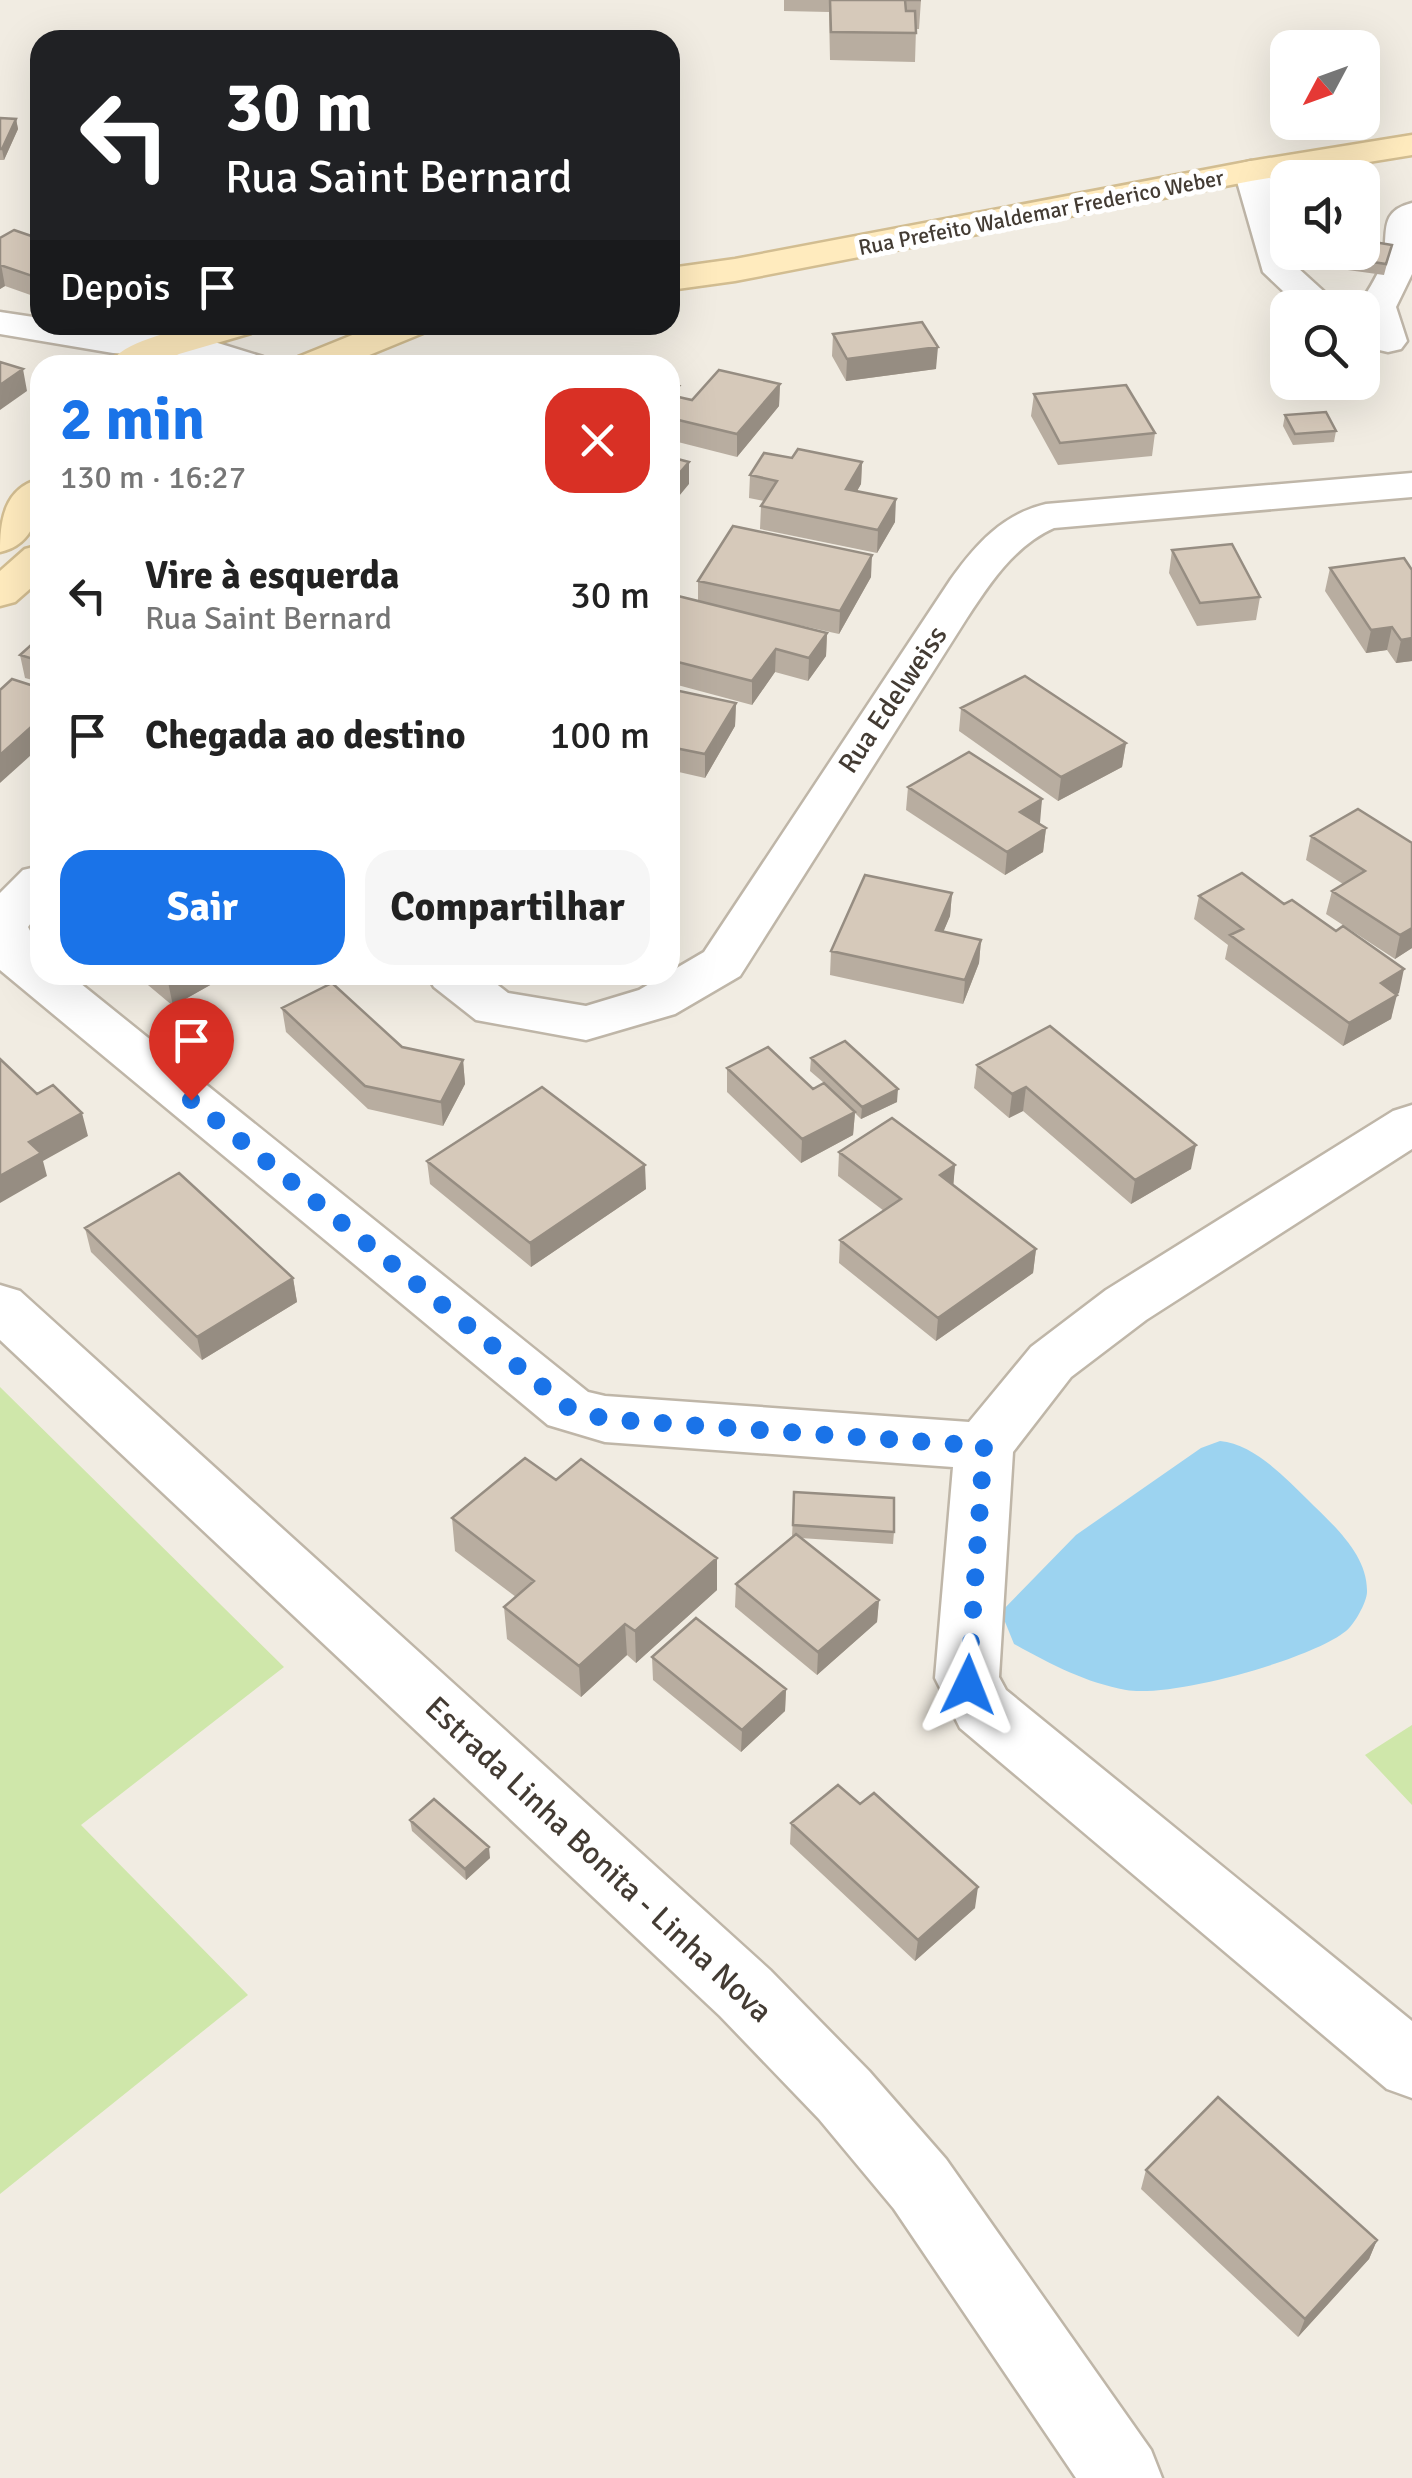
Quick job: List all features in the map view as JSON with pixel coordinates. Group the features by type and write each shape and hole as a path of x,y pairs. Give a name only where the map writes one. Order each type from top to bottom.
{"main road":[{"name":"Rua Prefeito Waldemar Frederico Weber","path":"680,278 1266,195 1412,145"},
{"path":"148,355 204,335"},
{"path":"336,355 386,335"},
{"path":"0,540 30,503"},
{"path":"0,593 30,567"}],"street":[{"path":"1266,195 1282,272 1303,290"},
{"path":"1380,219 1408,217 1400,262 1377,306 1388,341"},
{"path":"0,324 30,329"},
{"path":"69,335 195,347 219,355"},
{"path":"0,342 30,360"},
{"name":"Rua Edelweiss","path":"465,985 494,1008 586,1023 657,1002 722,964 796,844 953,607 997,548 1024,524 1046,516 1412,484"},
{"path":"30,892 9,913 3,928 15,956 30,968"},
{"path":"51,985 569,1408 605,1419 984,1446"},
{"path":"1412,1124 1126,1305 1051,1362 984,1446 968,1678 976,1701 1169,1867 1412,2066"},
{"name":"Estrada Linha Bonita - Linha Nova","path":"0,1306 745,1993 844,2095 920,2184 1123,2478"}],"green space":[{"path":"0,1387 284,1667 81,1825 248,1995 0,2194"},
{"path":"1412,1725 1412,1805 1365,1755"}],"water":[{"path":"1220,1441 1244,1448 1278,1471 1355,1552 1366,1578 1367,1592 1349,1628 1328,1642 1272,1665 1206,1682 1147,1691 1097,1683 1014,1644 1001,1612 1076,1535 1201,1448"}],"building":[{"path":"830,0 905,0 906,11 915,11 916,33 831,32"},
{"path":"0,118 16,119 2,149 0,149"},
{"path":"14,230 30,236 30,275 0,265 0,238"},
{"path":"1380,243 1392,245 1386,264 1380,263"},
{"path":"922,322 938,347 847,359 833,334"},
{"path":"0,362 23,369 0,385"},
{"path":"719,370 780,384 737,434 680,420 680,397 692,400"},
{"path":"1126,385 1155,433 1060,443 1034,394"},
{"path":"1326,412 1336,431 1295,434 1285,415"},
{"path":"798,449 862,462 846,489 896,499 878,530 761,506 777,481 750,475 764,453 792,458"},
{"path":"733,526 872,555 840,611 698,581"},
{"path":"1232,544 1260,597 1200,603 1172,550"},
{"path":"1404,558 1412,570 1412,638 1401,640 1392,627 1371,630 1330,568"},
{"path":"680,596 827,633 809,658 776,649 752,681 680,663"},
{"path":"1025,676 1126,743 1061,777 961,708"},
{"path":"12,679 30,685 30,728 0,755 0,690"},
{"path":"680,691 736,703 705,754 680,749"},
{"path":"969,752 1042,799 1020,812 1046,828 1007,852 908,787"},
{"path":"1358,809 1412,843 1412,928 1400,935 1332,891 1365,871 1311,836"},
{"path":"1242,873 1284,904 1292,900 1336,931 1343,926 1404,969 1381,983 1397,995 1349,1023 1230,935 1243,929 1199,896"},
{"path":"865,875 952,893 936,930 981,940 965,980 831,951"},
{"path":"334,985 402,1047 463,1060 441,1102 365,1086 282,1008"},
{"path":"1050,1026 1196,1145 1135,1180 1026,1087 1012,1094 977,1065"},
{"path":"845,1041 898,1089 862,1107 811,1058"},
{"path":"768,1047 813,1089 824,1083 855,1112 802,1139 727,1068"},
{"path":"0,1059 37,1094 53,1085 82,1113 29,1142 41,1153 0,1176"},
{"path":"542,1087 645,1165 530,1243 427,1161"},
{"path":"892,1118 955,1165 940,1175 1036,1249 938,1318 840,1240 901,1199 839,1152"},
{"path":"179,1173 293,1278 197,1337 85,1228"},
{"path":"525,1458 556,1480 581,1459 717,1558 635,1631 625,1624 579,1666 504,1607 534,1581 452,1518"},
{"path":"794,1492 894,1498 894,1532 793,1525"},
{"path":"796,1534 879,1600 818,1652 736,1584"},
{"path":"696,1618 786,1689 742,1730 652,1657"},
{"path":"838,1785 860,1804 874,1793 978,1887 918,1940 791,1823"},
{"path":"434,1799 489,1847 465,1869 410,1820"},
{"path":"1218,2097 1377,2240 1305,2319 1146,2170"}],"route":[{"path":"191,1100 569,1408 605,1419 984,1446 968,1685"}]}
